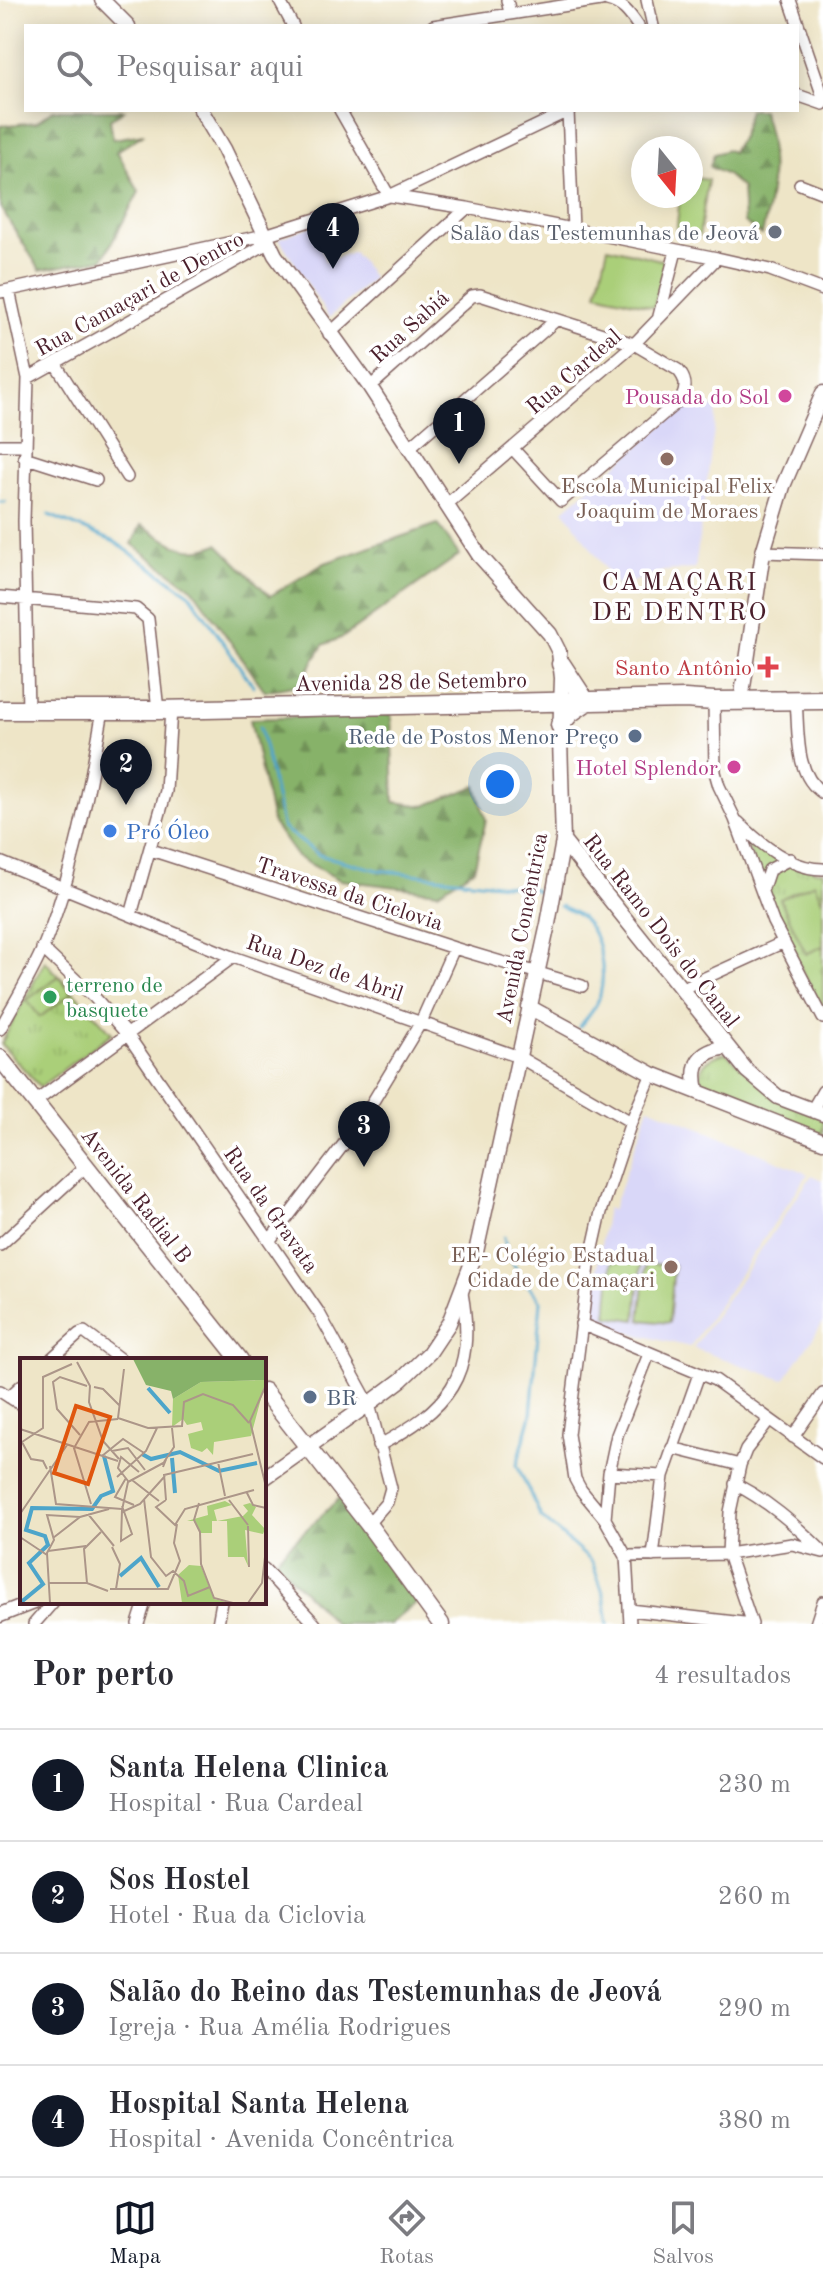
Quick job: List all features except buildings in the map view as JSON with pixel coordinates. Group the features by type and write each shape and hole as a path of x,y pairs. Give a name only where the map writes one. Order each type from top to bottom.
{"main road":[{"path":"560,725 586,702 561,664"},
{"name":"Avenida 28 de Setembro","path":"0,710 164,710 685,699 823,700"},
{"name":"Avenida Radial B","path":"0,1058 238,1358"},
{"path":"266,1394 441,1624"}],"street":[{"path":"102,0 126,24"},
{"path":"279,0 292,24"},
{"path":"507,0 510,13"},
{"path":"445,24 604,0 616,2 636,24"},
{"path":"647,0 653,24"},
{"path":"790,0 798,24"},
{"path":"799,26 823,97"},
{"path":"799,96 823,104"},
{"name":"Avenida Concêntrica","path":"202,112 224,149 267,239 329,334 370,387 479,555 550,634 561,664 563,841 476,1252 462,1293 449,1323 429,1353 401,1380 266,1476"},
{"path":"341,112 389,196"},
{"path":"28,711 24,451 28,378 5,291 267,239 389,196 565,112"},
{"path":"569,112 573,229"},
{"path":"800,184 823,193"},
{"path":"389,196 467,208 717,258 770,270 823,290"},
{"path":"329,334 467,208"},
{"name":"Rua Camaçari de Dentro","path":"28,378 267,239"},
{"path":"658,318 676,251"},
{"name":"Rua Cardeal","path":"446,505 514,450 634,344 717,258"},
{"name":"Rua Sabiá","path":"370,387 476,295 556,320"},
{"path":"409,448 556,320 634,344 678,370 686,383 682,398 561,501 514,450"},
{"path":"55,363 127,477"},
{"path":"741,701 763,552 783,486 823,393"},
{"path":"0,445 24,451 96,480"},
{"path":"763,552 823,554"},
{"path":"0,597 136,609 148,619 164,710 166,791 131,915"},
{"path":"714,701 715,772 719,786 784,942 823,1018"},
{"path":"796,701 804,770 823,793"},
{"path":"0,1029 42,948 62,887 86,810 103,710"},
{"path":"735,819 760,844 814,869 823,869"},
{"name":"Rua Ramo Dois do Canal","path":"563,841 747,1071 776,1096 818,1112"},
{"name":"Travessa da Ciclovia","path":"151,850 582,986"},
{"path":"762,891 764,877 769,870 790,859"},
{"name":"Rua Dez de Abril","path":"0,862 233,957 519,1057 631,1122"},
{"path":"683,988 784,942"},
{"name":"Rua da Gravata","path":"42,948 95,998 127,1034 319,1313 369,1404 391,1488 387,1502 368,1524"},
{"path":"270,1240 360,1123 421,1022 454,948"},
{"path":"35,1102 233,957"},
{"path":"529,1007 652,1074 691,1083 823,1141"},
{"path":"691,1083 702,1057 710,1051 727,1047"},
{"path":"630,1624 626,1556 605,1519 581,1490 571,1463 569,1420 581,1324 601,1212 631,1122 652,1074"},
{"path":"818,1112 823,1091"},
{"path":"0,1245 86,1166"},
{"path":"378,1446 415,1427 447,1397 467,1344 467,1319 462,1293"},
{"path":"581,1324 715,1380 823,1458"},
{"path":"52,1358 84,1332 118,1358"},
{"path":"605,1519 609,1473 617,1435 649,1354"},
{"path":"653,1556 663,1476 699,1374"},
{"path":"793,1437 823,1394"},
{"path":"630,1610 752,1624 728,1554 730,1512 746,1450 769,1420"},
{"path":"672,1448 740,1465"},
{"path":"609,1473 663,1476"},
{"path":"735,1484 788,1518 820,1547"},
{"path":"626,1556 728,1554 792,1544 820,1547"},
{"path":"266,1571 315,1624"},
{"path":"816,1624 823,1602"},
{"path":"0,1615 28,1604"},
{"path":"34,1624 51,1604"},
{"path":"138,1624 144,1604"},
{"path":"218,1624 222,1604"}],"shaded area":[{"path":"314,225 325,261 354,252 373,278 329,318 279,238"},
{"name":"Escola Municipal Felix Joaquim de Moraes","path":"688,404 717,408 695,569 664,571 618,587 564,510"},
{"name":"EE- Colégio Estadual Cidade de Camaçari","path":"649,1107 808,1174 690,1347 589,1323 607,1207 612,1211"},
{"path":"812,1175 823,1180 823,1323 784,1380 693,1348"}],"green space":[{"path":"50,112 121,112 110,120 113,139 144,134 117,151 139,192 103,259 40,270 0,207 0,126 36,122"},
{"path":"748,112 763,112 771,157 770,188 762,235 744,222 742,188 727,175 710,167 714,154 727,150 732,152 742,135"},
{"path":"703,179 708,180 699,237 676,234 679,208 703,208"},
{"path":"608,247 665,261 654,307 597,293"},
{"path":"438,524 459,555 343,637 323,645 299,685 265,691 193,589 132,544 141,525 186,549 218,544 270,596 325,563"},
{"path":"391,714 394,802 425,806 476,786 486,820 474,869 438,892 340,880 297,857 272,822 250,719"},
{"path":"739,825 756,847 823,871 823,1011 777,922"},
{"path":"814,883 823,902 823,946 806,954 780,899"},
{"path":"45,961 112,1033 40,1087 1,1044"},
{"name":"terreno de basquete","path":"59,976 72,993 40,1017 27,1000"},
{"path":"726,1053 747,1071 823,1114 823,1135 703,1087 701,1074 704,1064"},
{"path":"612,1261 641,1263 636,1320 607,1316"},
{"path":"646,1263 674,1266 669,1323 640,1320"},
{"path":"341,1497 421,1599 390,1624 335,1624 274,1560"}],"waterway":[{"path":"0,502 5,502"},
{"path":"49,515 115,542 190,594 253,686"},
{"path":"260,727 283,828 319,855 378,870 531,888 547,897"},
{"path":"560,906 582,918 594,934 600,955 600,995 579,1027"},
{"path":"504,1237 513,1263 541,1301 531,1415 517,1465 541,1517 592,1562 604,1595 608,1624"}],"place":[{"name":"Salão das Testemunhas de Jeová","path":"775,232"},
{"name":"Hospital Santa Helena","path":"333,269"},
{"name":"Pousada do Sol","path":"785,396"},
{"name":"Escola Municipal Felix Joaquim de Moraes","path":"667,459"},
{"name":"Santa Helena Clinica","path":"459,464"},
{"name":"Santo Antônio","path":"768,667"},
{"name":"Rede de Postos Menor Preço","path":"635,736"},
{"name":"Hotel Splendor","path":"734,767"},
{"name":"Sos Hostel","path":"126,805"},
{"name":"Pró Óleo","path":"110,831"},
{"name":"terreno de basquete","path":"50,997"},
{"name":"Salão do Reino das Testemunhas de Jeová","path":"364,1167"},
{"name":"EE- Colégio Estadual Cidade de Camaçari","path":"671,1267"},
{"name":"BR","path":"310,1397"}],"district":[{"name":"CAMAÇARI DE DENTRO","path":"680,596"}]}
